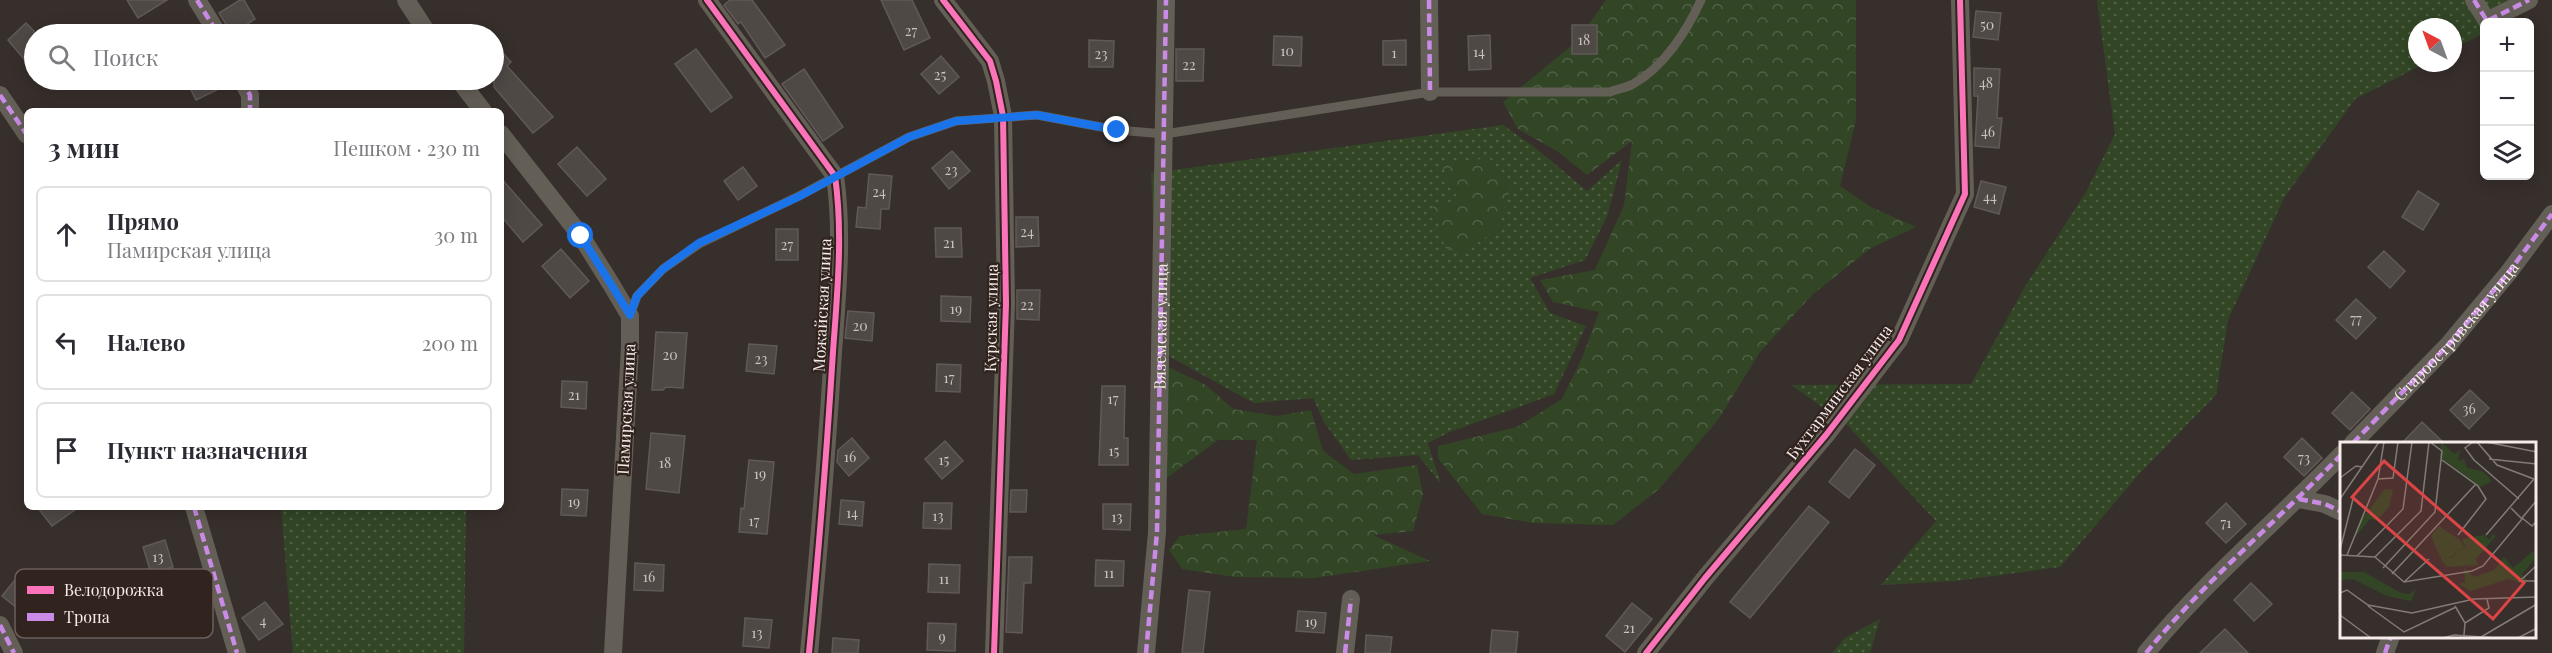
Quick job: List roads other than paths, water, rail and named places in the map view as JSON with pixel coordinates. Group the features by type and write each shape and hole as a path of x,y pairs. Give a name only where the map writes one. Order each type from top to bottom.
{"street":[{"path":"198,0 212,24"},
{"path":"406,0 422,24"},
{"name":"Можайская улица","path":"707,0 835,176 840,258 822,518 809,653"},
{"name":"Курская улица","path":"943,0 990,62 1003,116 1006,304 994,653"},
{"name":"Вяземская улица","path":"1146,653 1157,532 1166,0"},
{"path":"1429,0 1430,92"},
{"name":"Бухтарминская улица","path":"1646,653 1705,578 1826,435 1899,340 1965,194 1960,0"},
{"path":"2474,0 2487,21 2529,0"},
{"path":"247,90 250,95 250,108"},
{"path":"467,90 481,108"},
{"path":"0,95 24,131"},
{"path":"504,138 581,236 630,315"},
{"name":"Староостровская улица","path":"2354,442 2449,344 2509,272 2552,214"},
{"name":"Памирская улица","path":"613,653 630,315"},
{"path":"2146,653 2177,615 2299,499 2340,456"},
{"path":"2299,499 2325,504 2340,511"},
{"path":"195,510 212,569"},
{"path":"213,572 237,653"},
{"path":"1345,653 1351,599"},
{"path":"0,625 14,653"},
{"path":"2385,653 2390,638"}],"lane":[{"path":"630,315 637,296 650,282 663,269 699,243 909,137 956,121 1037,115 1117,130 1165,134 1430,92 1610,92 1632,85 1656,67 1694,16 1701,0"}]}
